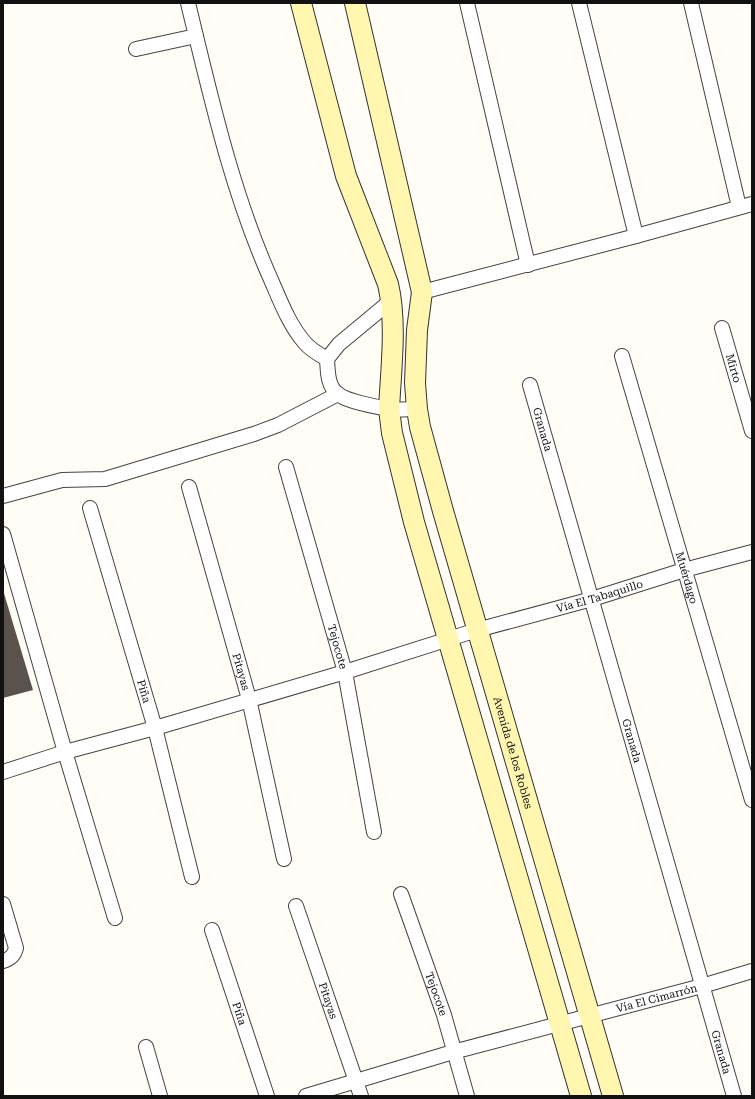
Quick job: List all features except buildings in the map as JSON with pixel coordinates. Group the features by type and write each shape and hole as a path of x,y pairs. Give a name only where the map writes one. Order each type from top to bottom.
{"street":[{"path":"188,3 228,163 238,195 264,264 284,308 298,333 306,344 327,359"},
{"path":"301,3 346,176 388,284 392,300 393,317 389,409 392,434 412,515 447,640 581,1096"},
{"path":"355,3 422,292 745,206 691,3"},
{"path":"467,3 528,265"},
{"path":"579,3 636,236"},
{"path":"136,49 196,36"},
{"name":"Avenida de los Robles","path":"422,292 417,330 415,383 420,427 477,630 613,1096"},
{"path":"392,300 339,344 327,359 328,378 332,388 338,394 352,401 389,409 417,409"},
{"name":"Mirto","path":"722,328 752,431"},
{"name":"Muérdago","path":"622,356 752,800"},
{"name":"Granada","path":"530,386 734,1096"},
{"path":"3,496 62,480 105,479 254,434 278,425 338,394"},
{"name":"Tejocote","path":"286,467 345,672 374,832"},
{"name":"Pitayas","path":"189,487 249,699 284,859"},
{"name":"Piña","path":"90,508 155,728 192,877"},
{"path":"3,534 65,752 115,918"},
{"name":"Vía El Tabaquillo","path":"3,772 65,752 155,728 249,699 345,672 477,630 592,599 684,570 752,552"},
{"name":"Tejocote","path":"401,894 444,1016 453,1052 467,1096"},
{"path":"3,904 16,948 15,954 9,959 3,961"},
{"name":"Pitayas","path":"296,906 361,1096"},
{"name":"Piña","path":"212,930 267,1096"},
{"name":"Vía El Cimarrón","path":"306,1096 453,1052 752,972"},
{"path":"146,1047 160,1096"}]}
